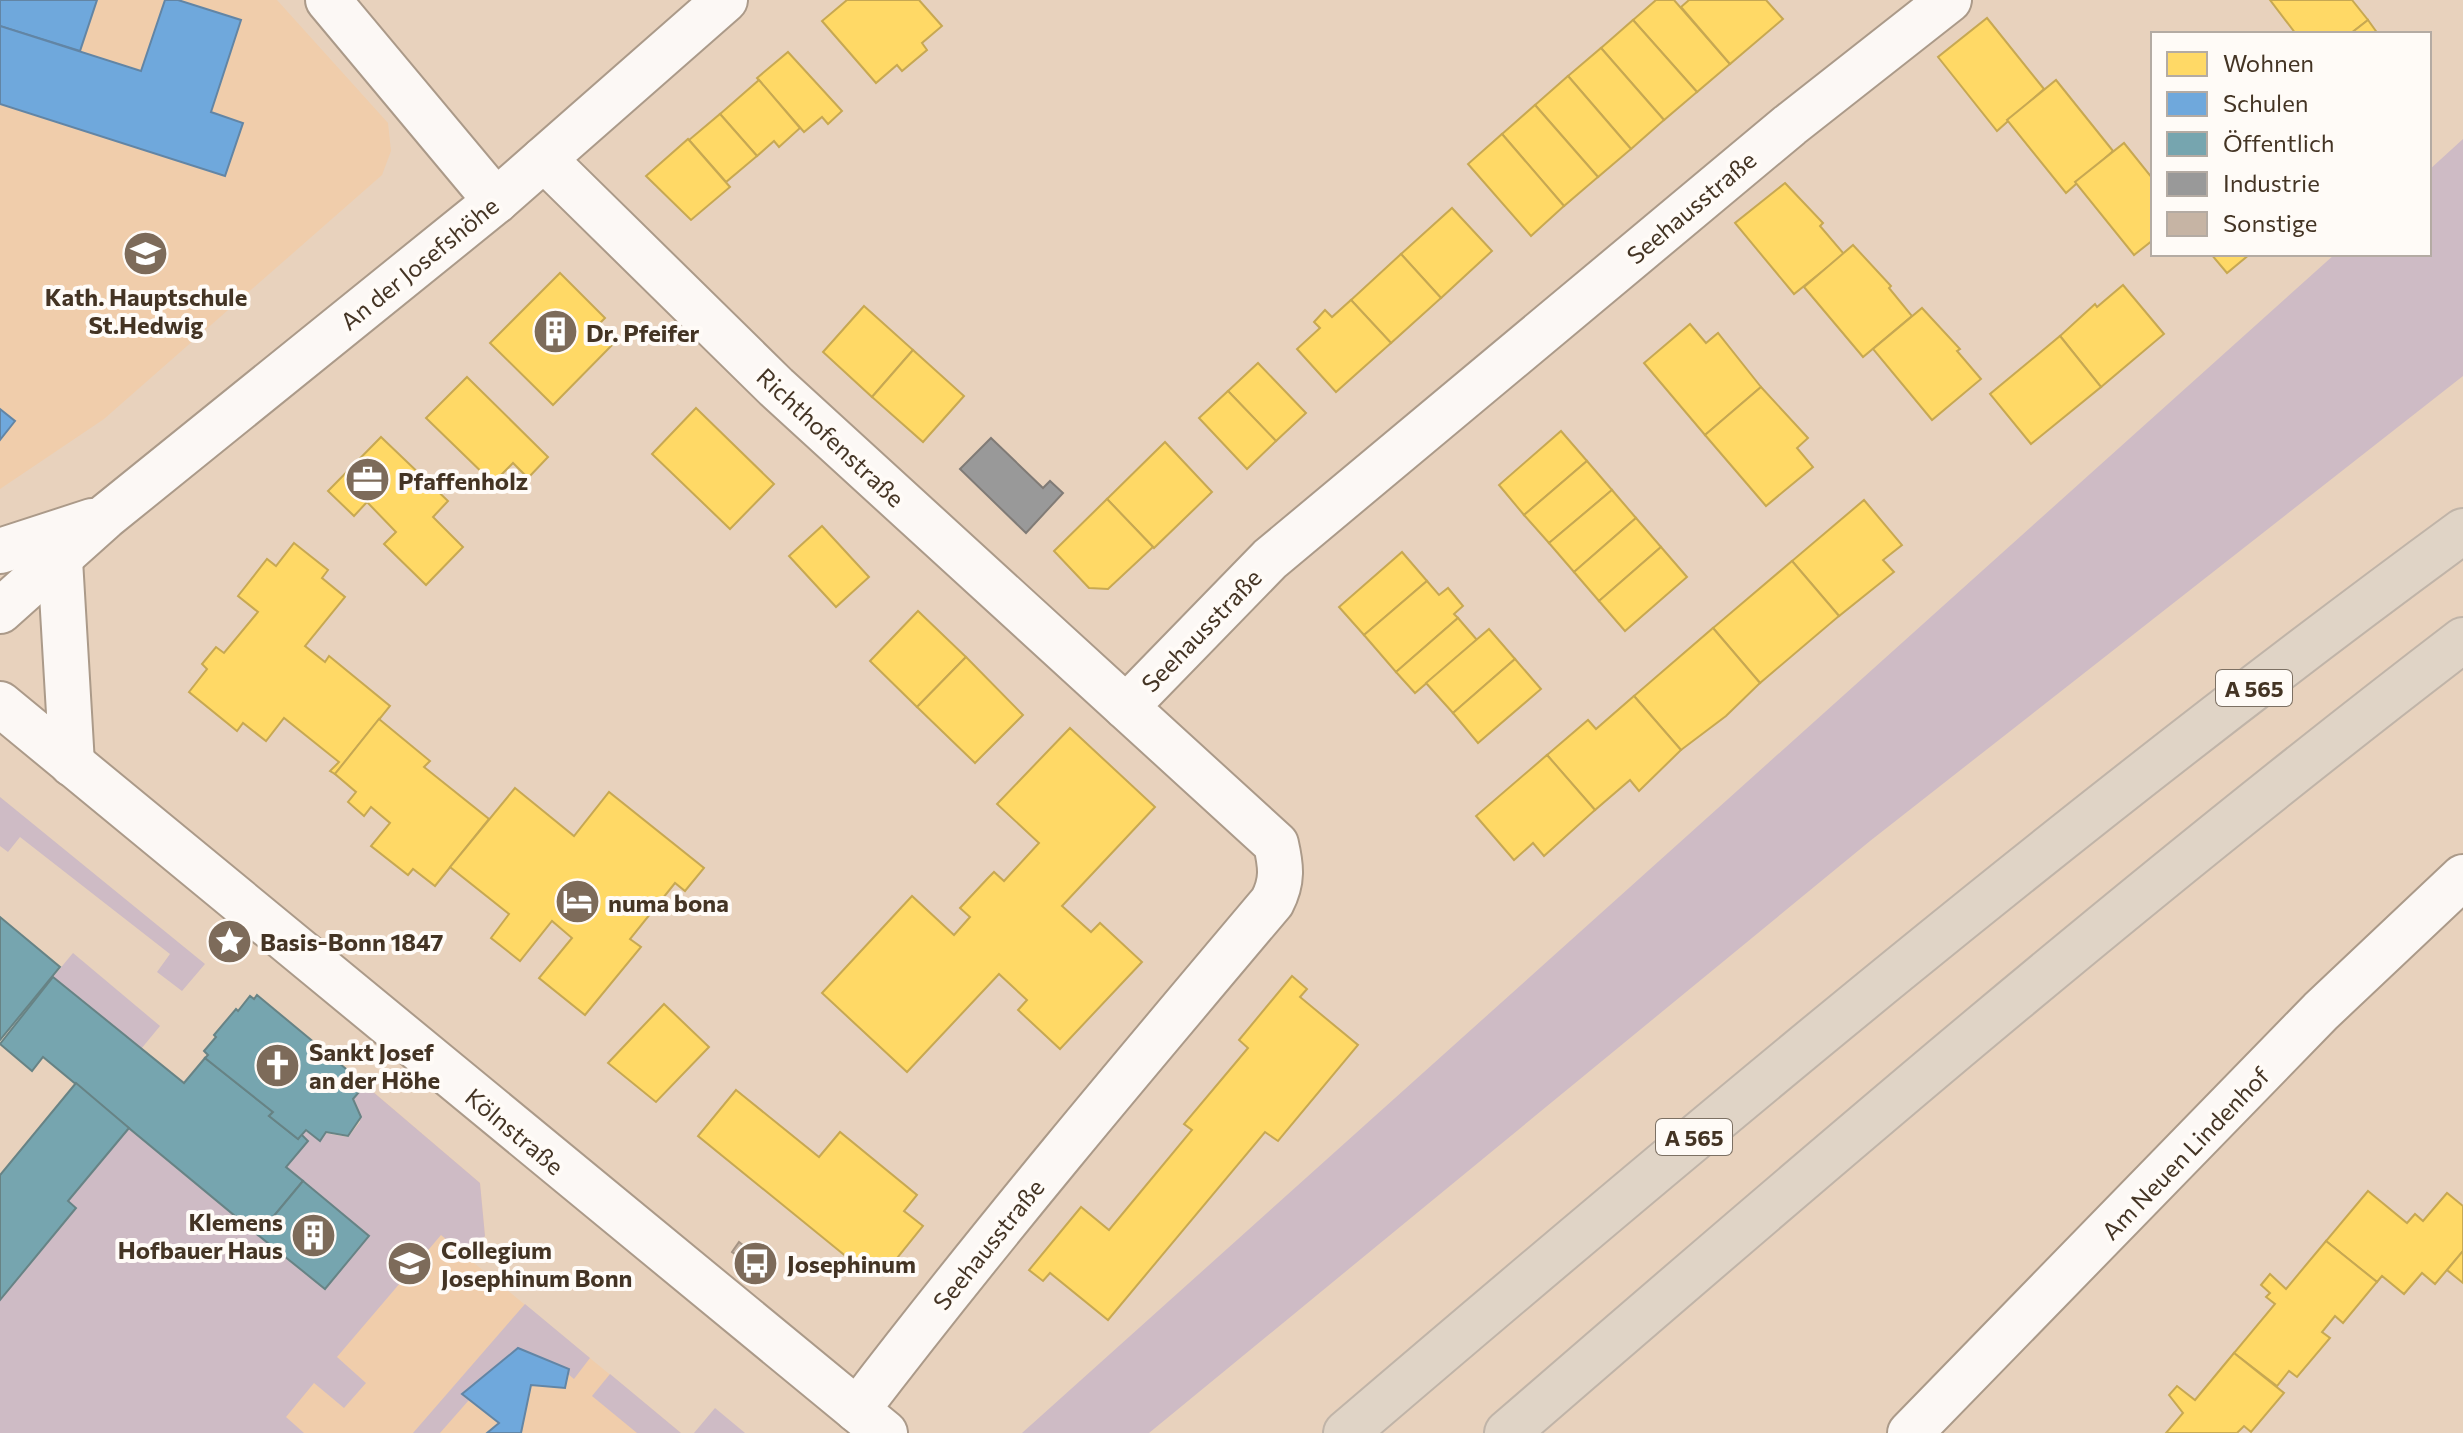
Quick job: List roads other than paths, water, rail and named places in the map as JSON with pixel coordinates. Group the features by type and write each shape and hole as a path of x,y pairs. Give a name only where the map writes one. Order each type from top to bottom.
{"highway":[{"name":"A 565","path":"1346,1433 1739,1098 2010,878 2463,531"},
{"path":"1507,1433 1804,1177 2015,1001 2463,640"}],"street":[{"path":"328,0 496,201"},
{"name":"An der Josefshöhe","path":"0,611 105,517 496,201 725,0"},
{"name":"Seehausstraße","path":"871,1421 996,1231 1172,1024 1272,902 1279,889 1282,869 1276,844 1126,707 1270,559 1790,125 1949,0"},
{"name":"Richthofenstraße","path":"544,159 776,387 1126,707"},
{"name":"An der Josefshöhe","path":"0,551 105,517"},
{"path":"60,560 72,764"},
{"name":"Kölnstraße","path":"0,704 871,1421"},
{"name":"Am Neuen Lindenhof","path":"1910,1433 2321,1011 2463,877"}],"place":[{"name":"Kath. Hauptschule St.Hedwig","path":"146,254"},
{"name":"Dr. Pfeifer","path":"555,332"},
{"name":"Pfaffenholz","path":"367,480"},
{"name":"numa bona","path":"577,902"},
{"name":"Basis-Bonn 1847","path":"229,941"},
{"name":"Sankt Josef an der Höhe","path":"278,1065"},
{"name":"Klemens Hofbauer Haus","path":"314,1235"},
{"name":"Collegium Josephinum Bonn","path":"410,1263"},
{"name":"Josephinum","path":"756,1263"}]}
